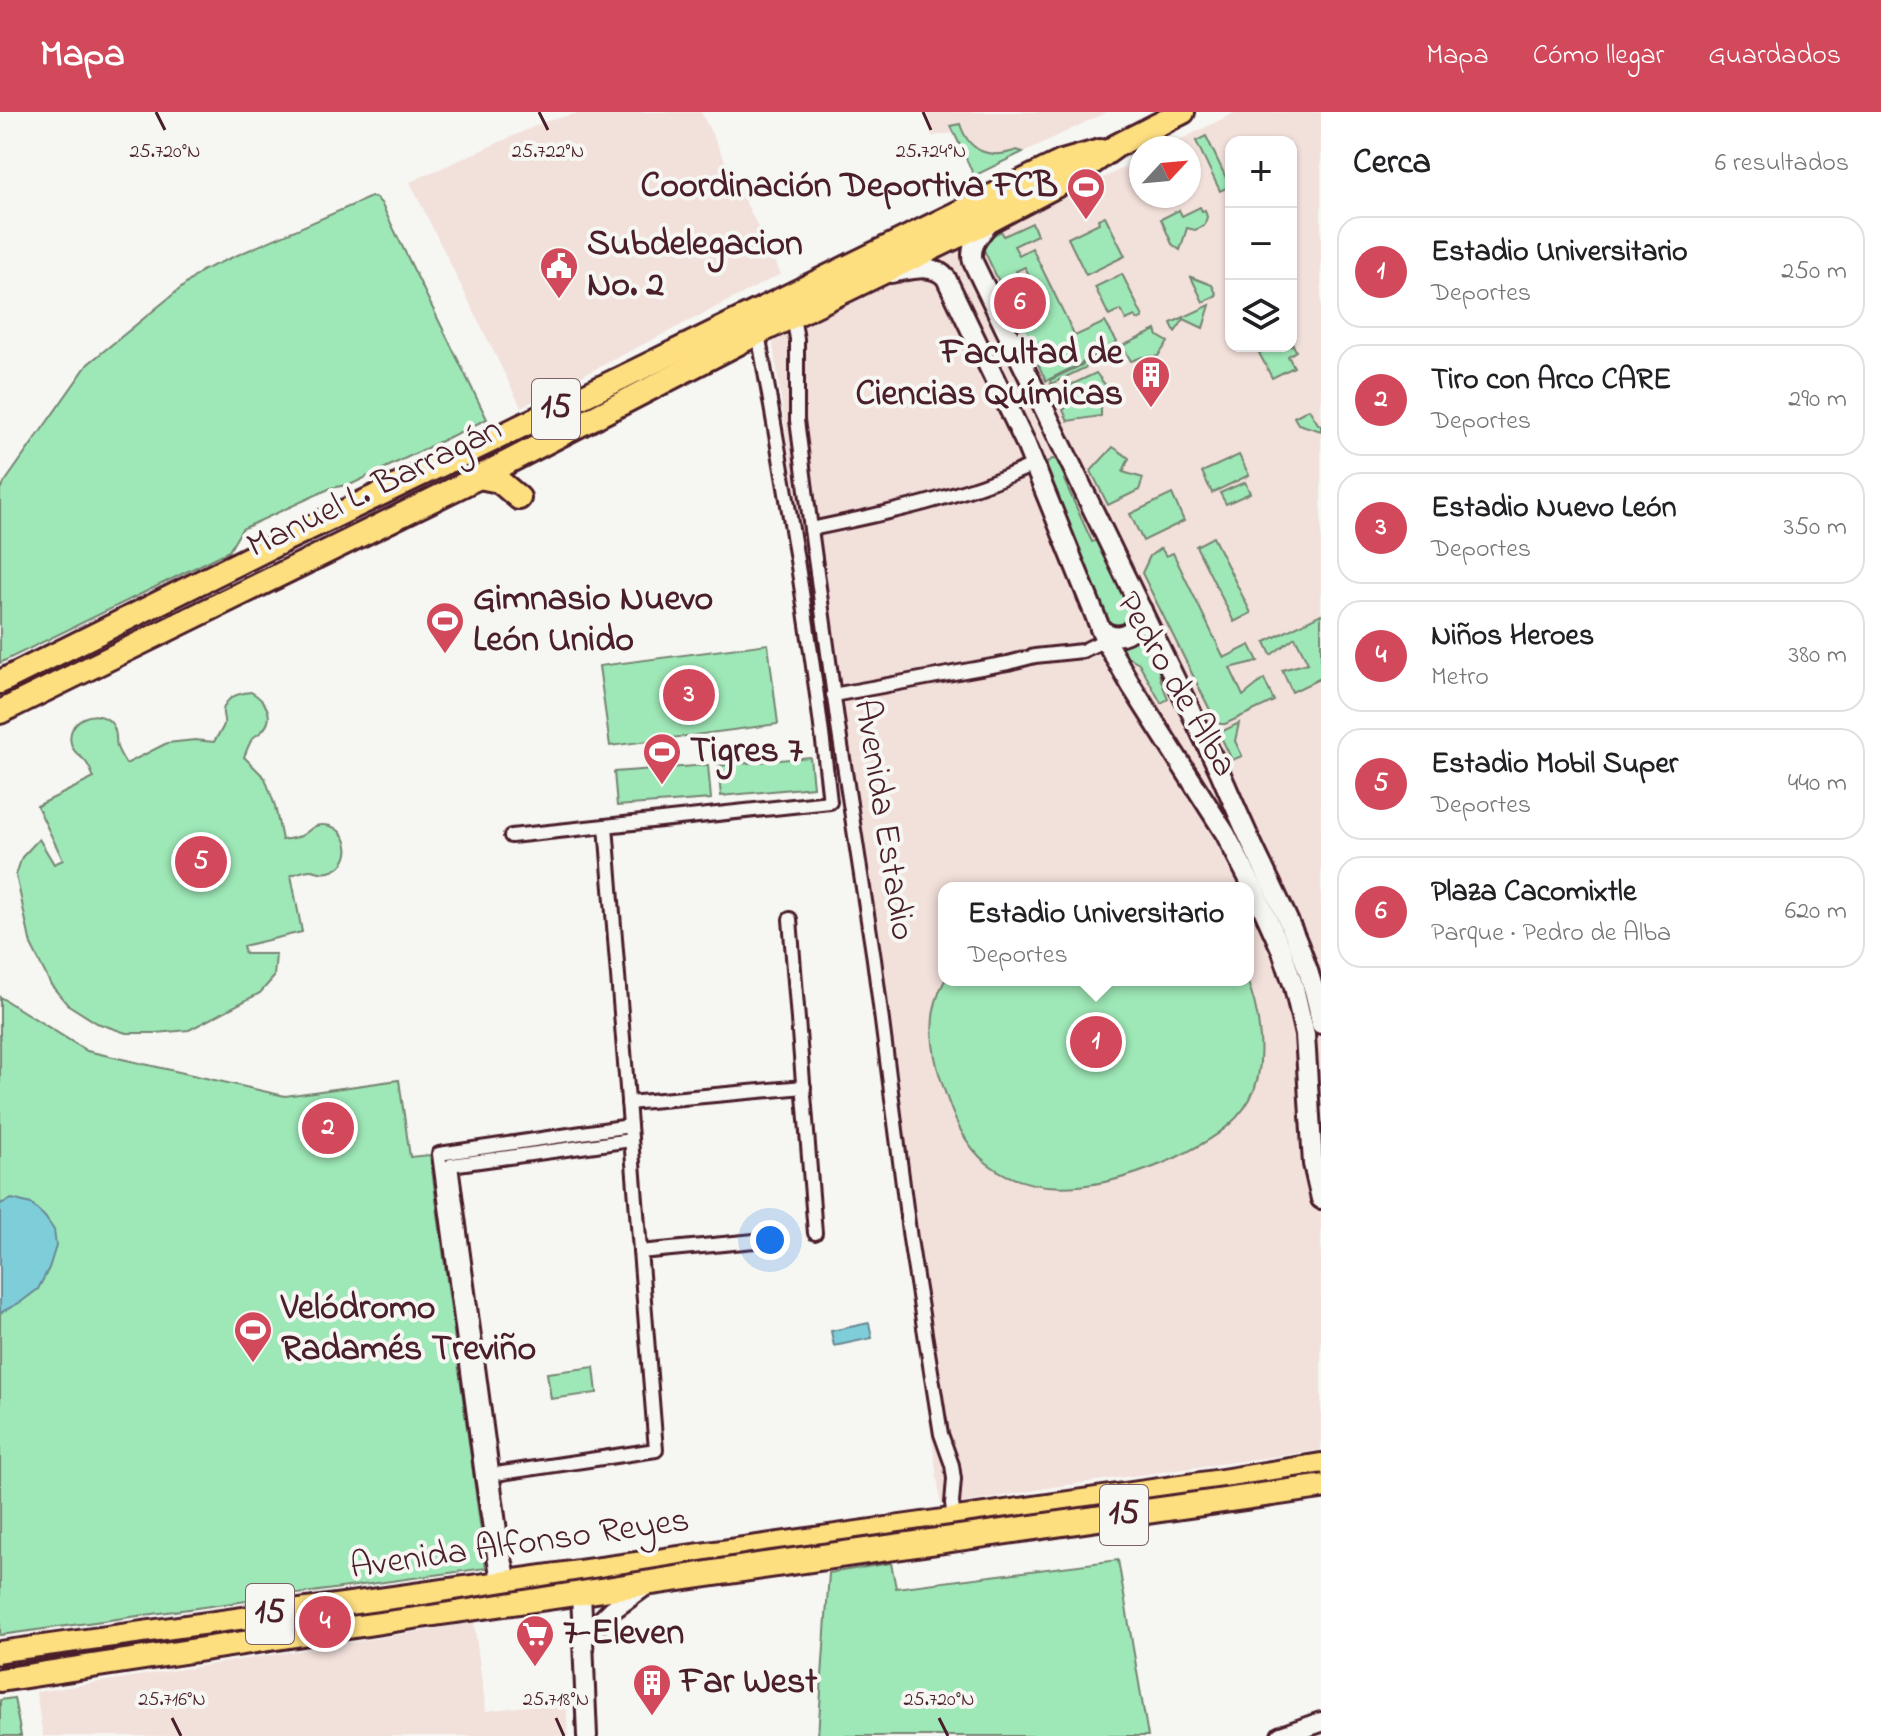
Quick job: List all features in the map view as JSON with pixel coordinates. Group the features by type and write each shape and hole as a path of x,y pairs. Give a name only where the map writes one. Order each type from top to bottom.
{"highway":[{"name":"Manuel L. Barragán","path":"0,712 479,477 758,333 993,219 1071,178 1116,146 1183,112"},
{"name":"Manuel L. Barragán","path":"0,682 1043,171 1116,146"},
{"path":"423,503 459,475 577,416 599,413"},
{"path":"479,477 499,481 519,498"},
{"name":"15","path":"954,1519 1321,1465"},
{"name":"15","path":"1039,1527 1321,1487"},
{"path":"1039,1527 1115,1496"},
{"name":"Avenida Alfonso Reyes","path":"0,1653 954,1519"},
{"name":"Avenida Alfonso Reyes","path":"0,1680 1039,1527"},
{"path":"540,1576 606,1590"},
{"path":"138,1633 183,1652"}],"street":[{"name":"Pedro de Alba","path":"993,219 973,245 972,259 1219,770 1299,944 1321,1024"},
{"name":"Pedro de Alba","path":"882,274 926,268 943,274 1035,464 1102,634 1139,699 1225,833 1250,882"},
{"name":"Avenida Estadio","path":"793,317 797,339 797,420 833,695 874,959 910,1239 941,1434 952,1465 954,1519"},
{"path":"511,836 830,802 809,632 758,333"},
{"path":"811,529 954,496 1017,473 1050,454 1067,455"},
{"path":"833,695 1035,656 1082,651 1102,634 1123,635 1138,622 1142,610"},
{"path":"487,1475 656,1450 606,826"},
{"name":"Pedro de Alba","path":"1254,889 1282,951 1305,1035 1321,1199"},
{"path":"790,919 815,1233"},
{"path":"628,1103 804,1087"},
{"path":"477,1399 439,1154 630,1126"},
{"path":"504,1581 477,1399 451,1165 631,1140"},
{"path":"640,1252 765,1240"},
{"path":"583,1639 612,1610 650,1583"},
{"path":"581,1593 587,1736"},
{"path":"1281,1736 1321,1722"}],"shaded area":[{"path":"582,112 701,112 781,274 521,407 410,182 547,121"},
{"path":"926,112 1107,112 974,176 954,133 932,136"},
{"path":"1236,112 1321,112 1321,1450 941,1505 878,1053 772,338 993,230 1006,227 1129,165 1129,208 1201,208 1201,136 1188,136"},
{"path":"474,1623 486,1711 566,1701 568,1736 43,1736 36,1692"}],"green space":[{"path":"960,124 969,141 982,151 989,154 1023,152 974,176 951,126"},
{"path":"1206,136 1225,176 1225,188 1220,191 1201,151 1201,138"},
{"path":"371,197 381,203 487,419 352,484 331,488 242,529 229,551 0,663 0,489 88,364 203,270"},
{"path":"1200,208 1205,210 1207,217 1204,226 1195,230 1187,228 1180,250 1172,244 1161,219 1179,210 1182,216"},
{"path":"1105,216 1125,256 1086,275 1068,238 1099,223 1098,219"},
{"path":"1032,223 1037,235 1014,246 1019,255 1032,248 1075,336 1105,322 1117,342 1046,381 983,248 988,238 1001,231 1004,236","holes":["1025,267 1043,305 1035,309 1016,271"]},
{"path":"1122,274 1143,317 1138,320 1135,316 1126,320 1121,310 1109,316 1095,287"},
{"path":"1191,277 1212,285 1217,295 1203,302"},
{"path":"1210,305 1203,328 1184,319 1175,332 1171,323"},
{"path":"1156,330 1158,336 1168,342 1158,356 1131,361 1124,349 1051,384 1050,380"},
{"path":"1294,352 1288,356 1294,367 1272,378 1259,353"},
{"path":"1096,373 1106,386 1101,399 1101,416 1068,421 1058,391"},
{"path":"1309,409 1321,425 1321,431 1298,424 1294,417"},
{"path":"1113,447 1129,458 1123,472 1143,478 1139,490 1108,505 1091,471"},
{"path":"1239,455 1249,475 1212,493 1202,472"},
{"path":"1052,459 1059,460 1067,471 1064,480 1092,542 1101,539 1135,610 1124,630 1108,627 1047,474 1047,463"},
{"path":"1245,482 1250,493 1226,504 1220,493"},
{"path":"1172,494 1184,521 1143,541 1130,514"},
{"path":"1213,537 1251,613 1234,622 1196,546"},
{"path":"1161,548 1166,556 1173,553 1224,658 1250,645 1258,661 1230,668 1243,696 1264,679 1274,701 1225,724 1215,720 1142,573 1150,556"},
{"path":"1321,614 1321,678 1292,692 1282,670 1308,663 1295,637 1271,655 1265,642"},
{"path":"1145,627 1168,699 1161,703 1139,663 1123,654 1119,646 1133,640"},
{"path":"768,644 778,724 610,746 599,666"},
{"path":"251,692 261,699 269,719 263,730 252,739 244,757 265,778 282,840 301,836 316,826 329,826 344,837 346,859 329,872 308,870 291,875 302,932 243,946 245,954 276,954 274,977 260,993 189,1030 126,1033 97,1023 67,1004 51,985 31,945 16,875 22,857 39,839 54,864 63,860 37,806 94,778 86,762 72,746 70,735 73,728 84,718 106,718 114,727 117,747 126,764 167,743 195,740 214,742 223,726 223,710 227,702"},
{"path":"1239,723 1235,741 1242,756 1232,760 1219,733"},
{"name":"Tigres 7","path":"810,757 813,787 721,796 718,766"},
{"name":"Tigres 7","path":"708,765 711,799 617,806 614,772"},
{"path":"942,986 1249,986 1260,1040 1256,1086 1243,1109 1227,1127 1175,1158 1106,1182 1056,1187 1032,1184 1009,1177 988,1164 972,1148 955,1118 933,1046 933,1019"},
{"path":"0,997 87,1051 285,1096 399,1080 410,1157 430,1155 486,1568 0,1635"},
{"path":"594,1367 597,1393 551,1399 547,1373"},
{"path":"1118,1560 1148,1736 818,1736 829,1573 891,1563 896,1588"},
{"path":"14,1698 21,1736 0,1736 0,1700"}],"water":[{"path":"12,1199 31,1204 45,1217 54,1230 56,1246 38,1289 0,1313 0,1204"},
{"path":"869,1323 872,1338 834,1346 831,1331"}],"railway":[{"path":"0,1663 427,1605 760,1552 1321,1474"}],"place":[{"name":"Coordinación Deportiva FCB","path":"1086,221"},
{"name":"Subdelegacion No. 2","path":"559,300"},
{"name":"Plaza Cacomixtle","path":"1020,303"},
{"name":"Facultad de Ciencias Químicas","path":"1151,409"},
{"name":"Gimnasio Nuevo León Unido","path":"445,655"},
{"name":"Estadio Nuevo León","path":"689,695"},
{"name":"Tigres 7","path":"662,786"},
{"name":"Estadio Mobil Super","path":"201,862"},
{"name":"Estadio Universitario","path":"1096,1042"},
{"name":"Tiro con Arco CARE","path":"328,1128"},
{"name":"Velódromo Radamés Treviño","path":"253,1364"},
{"name":"Niños Heroes","path":"325,1622"},
{"name":"7-Eleven","path":"535,1668"},
{"name":"Far West","path":"652,1717"}]}
